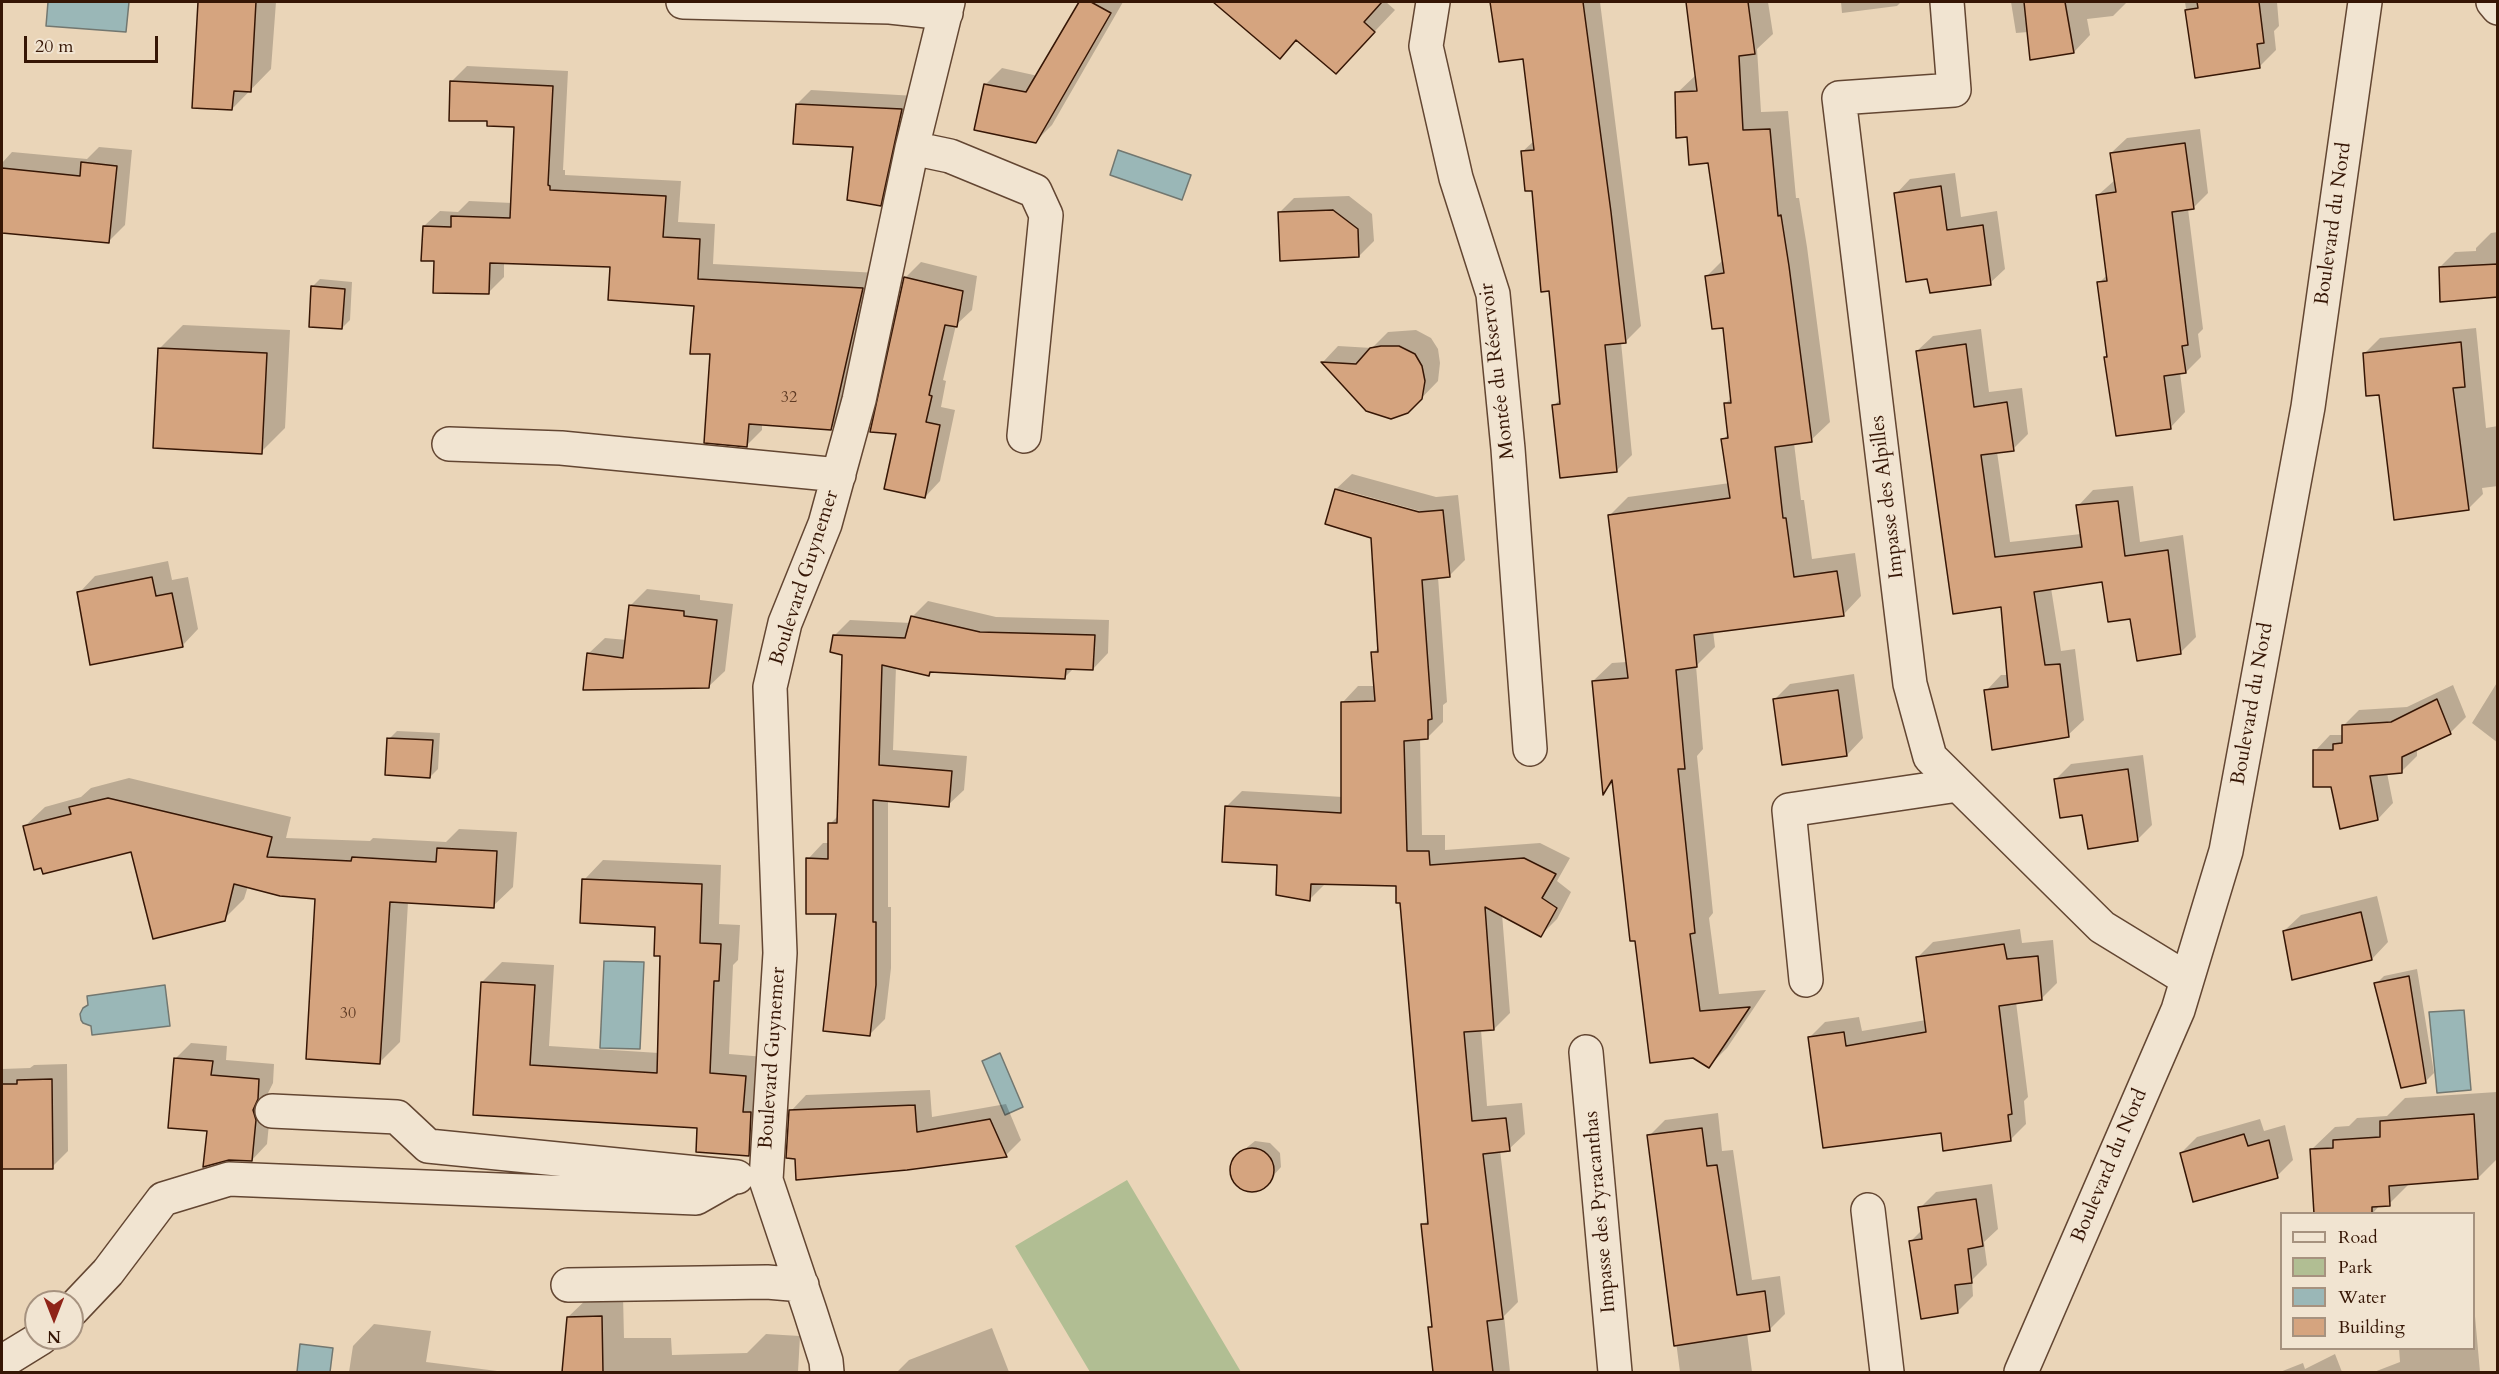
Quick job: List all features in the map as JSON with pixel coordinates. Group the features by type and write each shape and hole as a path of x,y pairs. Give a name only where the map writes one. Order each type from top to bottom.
{"street":[{"path":"683,2 947,7"},
{"name":"Montée du Réservoir","path":"1433,2 1426,46 1456,178 1493,294 1508,449 1530,748"},
{"name":"Impasse des Alpilles","path":"1947,2 1954,90 1839,98 1910,684 1930,758 2102,927 2187,979"},
{"name":"Boulevard du Nord","path":"2021,1372 2178,1010 2226,851 2304,431 2365,2"},
{"path":"2493,2 2498,8"},
{"name":"Boulevard Guynemer","path":"827,1372 826,1361 766,1180 780,953 770,687 785,623 825,524 859,400 912,148 947,7"},
{"path":"912,148 950,156 1035,191 1046,215 1024,436"},
{"path":"449,444 561,448 839,475"},
{"path":"1806,980 1789,810 1958,785"},
{"name":"Impasse des Pyracanthas","path":"1586,1052 1615,1372"},
{"path":"272,1111 397,1117 428,1146 766,1180"},
{"path":"84,1297 108,1272 163,1199 229,1179 696,1198 733,1177"},
{"path":"1868,1210 1887,1372"},
{"path":"568,1286 767,1282 802,1286"},
{"path":"2,1362 24,1348"}],"green space":[{"path":"1127,1180 1241,1372 1090,1372 1015,1246"}],"water":[{"path":"48,2 129,2 126,32 46,26"},
{"path":"1118,150 1191,175 1182,200 1110,175"},
{"path":"604,961 644,962 640,1049 600,1048"},
{"path":"165,985 170,1026 92,1035 91,1026 81,1020 80,1014 88,1005 87,996"},
{"path":"2464,1010 2471,1090 2437,1093 2429,1012"},
{"path":"1000,1053 1023,1107 1005,1115 982,1061"},
{"path":"300,1344 333,1348 330,1372 297,1372"}],"building":[{"path":"198,2 256,2 251,92 234,91 232,110 192,108"},
{"path":"1079,2 1091,2 1111,13 1036,143 974,130 984,84 1026,92"},
{"path":"1213,2 1382,2 1364,22 1375,32 1336,74 1296,40 1280,59"},
{"path":"1490,2 1583,2 1626,343 1605,345 1617,472 1560,478 1552,405 1560,404 1549,291 1541,292 1532,191 1525,191 1521,151 1534,150 1523,59 1499,62"},
{"path":"1686,2 1748,2 1755,54 1739,56 1743,130 1770,129 1778,216 1781,215 1789,266 1812,442 1775,447 1783,518 1786,518 1794,577 1837,571 1844,616 1694,635 1697,667 1676,670 1685,769 1678,769 1695,933 1690,934 1700,1011 1750,1007 1709,1068 1693,1058 1650,1063 1635,941 1630,941 1612,780 1603,795 1592,681 1628,678 1608,515 1730,498 1721,439 1728,438 1724,403 1731,403 1723,328 1712,329 1705,276 1724,273 1708,163 1689,165 1687,137 1676,138 1675,92 1697,91"},
{"path":"2024,2 2065,2 2074,53 2030,60"},
{"path":"2197,2 2259,2 2264,43 2257,44 2260,68 2195,78 2185,10 2198,8"},
{"path":"450,81 553,86 548,185 550,190 666,196 663,237 700,239 698,279 863,288 831,430 749,424 747,447 704,443 710,354 690,354 694,306 608,300 610,267 490,263 489,294 433,293 434,261 421,261 423,226 451,227 451,216 510,218 514,127 487,126 487,121 449,121"},
{"path":"796,104 902,109 881,206 847,200 853,147 793,144"},
{"path":"2185,143 2194,209 2172,212 2188,345 2182,346 2186,373 2164,376 2171,429 2116,436 2104,357 2107,357 2097,282 2107,281 2096,195 2116,192 2110,153"},
{"path":"81,162 117,166 109,243 2,233 2,168 80,176"},
{"path":"1941,186 1947,230 1983,225 1991,285 1930,293 1927,279 1906,282 1894,193"},
{"path":"1333,210 1358,229 1359,257 1280,261 1278,212"},
{"path":"2498,264 2498,297 2440,302 2439,267"},
{"path":"904,277 963,291 957,327 945,325 929,395 932,396 926,422 940,425 925,498 884,489 896,434 870,432"},
{"path":"311,286 345,289 342,329 309,327"},
{"path":"2461,342 2465,387 2453,388 2469,510 2394,520 2379,395 2366,396 2363,353"},
{"path":"1966,344 1974,407 2007,402 2014,451 1981,455 1995,557 2082,547 2076,505 2118,501 2125,556 2168,550 2181,654 2137,661 2130,619 2108,622 2102,582 2034,592 2045,665 2060,664 2069,737 1992,750 1984,690 2008,687 2001,607 1953,614 1916,351"},
{"path":"1399,346 1415,354 1422,366 1425,381 1422,399 1408,413 1391,419 1366,411 1321,362 1356,364 1370,348"},
{"path":"158,348 267,353 262,454 153,448"},
{"path":"1335,489 1419,512 1443,510 1450,577 1422,580 1432,719 1428,720 1428,739 1404,741 1407,851 1429,851 1430,865 1524,858 1556,874 1542,898 1557,908 1541,937 1485,907 1494,1030 1464,1032 1472,1121 1506,1118 1510,1151 1483,1154 1503,1319 1487,1321 1493,1372 1433,1372 1428,1327 1432,1327 1421,1224 1428,1224 1400,903 1396,903 1396,886 1311,884 1310,901 1276,895 1277,865 1222,862 1225,806 1341,813 1341,702 1375,701 1371,652 1378,652 1371,538 1325,524"},
{"path":"152,577 156,596 172,593 183,647 90,665 77,592"},
{"path":"629,605 684,611 684,616 717,620 709,688 583,690 587,653 623,658"},
{"path":"911,616 980,632 1095,635 1093,670 1066,669 1065,679 930,672 929,676 882,665 879,765 952,771 949,807 873,800 873,922 876,922 876,985 870,1036 823,1031 836,914 806,914 806,858 828,859 828,823 837,823 842,655 830,652 833,635 905,638"},
{"path":"1838,690 1847,756 1782,765 1773,699"},
{"path":"2437,699 2451,734 2402,757 2402,773 2370,776 2378,820 2340,829 2331,787 2313,787 2313,750 2333,750 2333,744 2342,743 2342,725 2391,722"},
{"path":"387,738 433,740 430,778 385,775"},
{"path":"2128,769 2138,841 2088,849 2082,815 2060,818 2054,779"},
{"path":"108,798 272,837 267,857 351,861 352,857 436,862 437,848 497,851 494,908 390,902 380,1064 306,1059 315,899 280,896 234,884 225,921 153,939 131,852 43,874 41,868 34,870 23,826 71,814 69,807"},
{"path":"582,879 702,884 700,943 721,944 719,981 714,981 710,1073 746,1076 743,1112 751,1112 749,1156 696,1152 697,1128 473,1115 481,982 535,985 530,1065 657,1073 660,956 654,956 655,927 580,923"},
{"path":"2361,912 2372,960 2292,980 2283,931"},
{"path":"2004,944 2007,959 2038,956 2042,1000 1999,1006 2012,1114 2008,1115 2011,1141 1943,1151 1941,1133 1823,1148 1808,1037 1844,1032 1846,1046 1926,1032 1916,957"},
{"path":"2409,976 2426,1083 2401,1088 2374,983"},
{"path":"174,1058 213,1061 211,1075 259,1079 258,1099 253,1110 256,1120 252,1161 229,1160 203,1167 207,1131 168,1128"},
{"path":"52,1079 53,1169 2,1169 2,1084 17,1084 17,1080"},
{"path":"915,1105 917,1132 990,1119 1007,1157 907,1170 796,1180 795,1159 786,1158 789,1110"},
{"path":"2474,1114 2478,1179 2389,1186 2390,1206 2372,1207 2372,1212 2314,1212 2310,1149 2333,1148 2333,1140 2380,1137 2380,1121"},
{"path":"1702,1128 1707,1166 1717,1165 1737,1295 1765,1291 1770,1331 1674,1346 1647,1135"},
{"path":"2244,1134 2248,1146 2269,1140 2278,1178 2193,1202 2180,1153"},
{"path":"1252,1148 1267,1155 1274,1170 1267,1185 1252,1192 1237,1185 1230,1170 1237,1155"},
{"path":"1976,1199 1983,1246 1968,1249 1972,1283 1955,1285 1958,1313 1921,1319 1909,1241 1922,1239 1918,1207"},
{"path":"602,1316 603,1372 562,1372 567,1317"}]}
